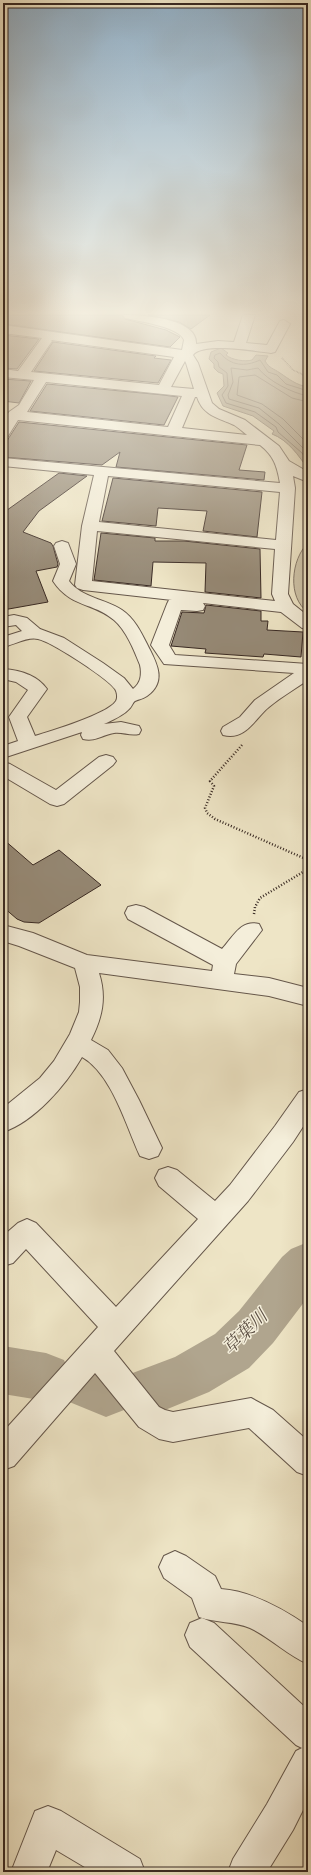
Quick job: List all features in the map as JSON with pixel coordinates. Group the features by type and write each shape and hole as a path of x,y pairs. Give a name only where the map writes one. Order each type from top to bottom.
{"street":[{"path":"3,433 16,409 21,402"},
{"path":"173,432 191,402"},
{"path":"204,402 214,412 240,423 264,441 274,449 284,464 288,488 280,610"},
{"path":"16,409 173,432 264,441"},
{"path":"3,462 288,488"},
{"path":"284,464 308,478"},
{"path":"102,472 90,526 84,585 280,610 308,624"},
{"path":"90,526 284,545"},
{"path":"62,546 68,564 61,581 65,589 74,596 104,606 125,620 151,668 150,678 144,690 137,695 127,697"},
{"path":"280,610 175,604 160,645 170,660 308,671"},
{"path":"3,622 15,620 21,621 27,624 35,633"},
{"path":"3,752 98,719 117,710 125,703 127,697 122,686 110,676 49,636 35,633 7,641"},
{"path":"7,641 24,651"},
{"path":"238,736 247,721 261,704 308,671"},
{"path":"3,674 15,675 27,679 38,689 34,697 21,709 18,717 29,744"},
{"path":"3,768 112,727 121,726 132,730"},
{"path":"3,768 57,799 106,761"},
{"path":"136,912 223,971 269,987 308,997"},
{"path":"223,971 252,930"},
{"path":"3,933 25,939 84,963 223,971"},
{"path":"3,1122 48,1086 63,1066 76,1044 88,1020 92,1002 91,982 84,963"},
{"path":"76,1044 95,1054 110,1069 149,1148"},
{"path":"3,1456 116,1327 239,1193 284,1134 308,1099"},
{"path":"168,1178 216,1218"},
{"path":"3,1254 27,1231 116,1327"},
{"path":"95,1351 149,1417 159,1424 173,1428 251,1413 263,1420 308,1461"},
{"path":"175,1567 204,1587 211,1605 225,1605 253,1613 292,1634 308,1647"},
{"path":"202,1635 308,1733"},
{"path":"246,1872 280,1817 308,1764"},
{"path":"29,1872 48,1824 127,1872"}],"path":[{"path":"238,736 210,781 214,786 205,808 207,813 215,819 308,860"},
{"path":"252,930 254,907 260,898 308,869"}],"shaded area":[{"path":"308,543 308,580 304,594 308,601 308,612 301,606 297,598 294,588 294,578 298,559 302,550"}],"water":[{"path":"221,402 308,402 308,469 288,444 272,434 274,431 253,416 223,406"}],"building":[{"path":"35,402 175,402 164,425 30,411"},
{"path":"19,422 247,445 239,470 265,472 264,480 116,467 120,452 102,465 3,457 3,447"},
{"path":"59,473 87,476 39,511 23,532 51,543 53,546 58,564 57,567 36,571 48,602 3,610 3,513"},
{"path":"113,478 262,492 257,537 203,531 207,511 158,508 156,526 102,521"},
{"path":"101,533 155,538 155,541 184,541 260,549 261,598 205,592 206,563 153,562 151,586 94,580"},
{"path":"206,605 261,611 261,621 268,621 267,630 303,632 301,657 264,654 263,657 205,653 206,649 171,646 182,612 204,613"},
{"path":"3,839 33,865 59,850 101,885 39,923 24,922 17,919 3,907"}],"waterway":[{"name":"草葉川","path":"148,1392 191,1375 232,1351 256,1327 299,1272 308,1264"},
{"name":"草葉川","path":"3,1370 46,1377"},
{"name":"草葉川","path":"85,1384 106,1392"}]}
